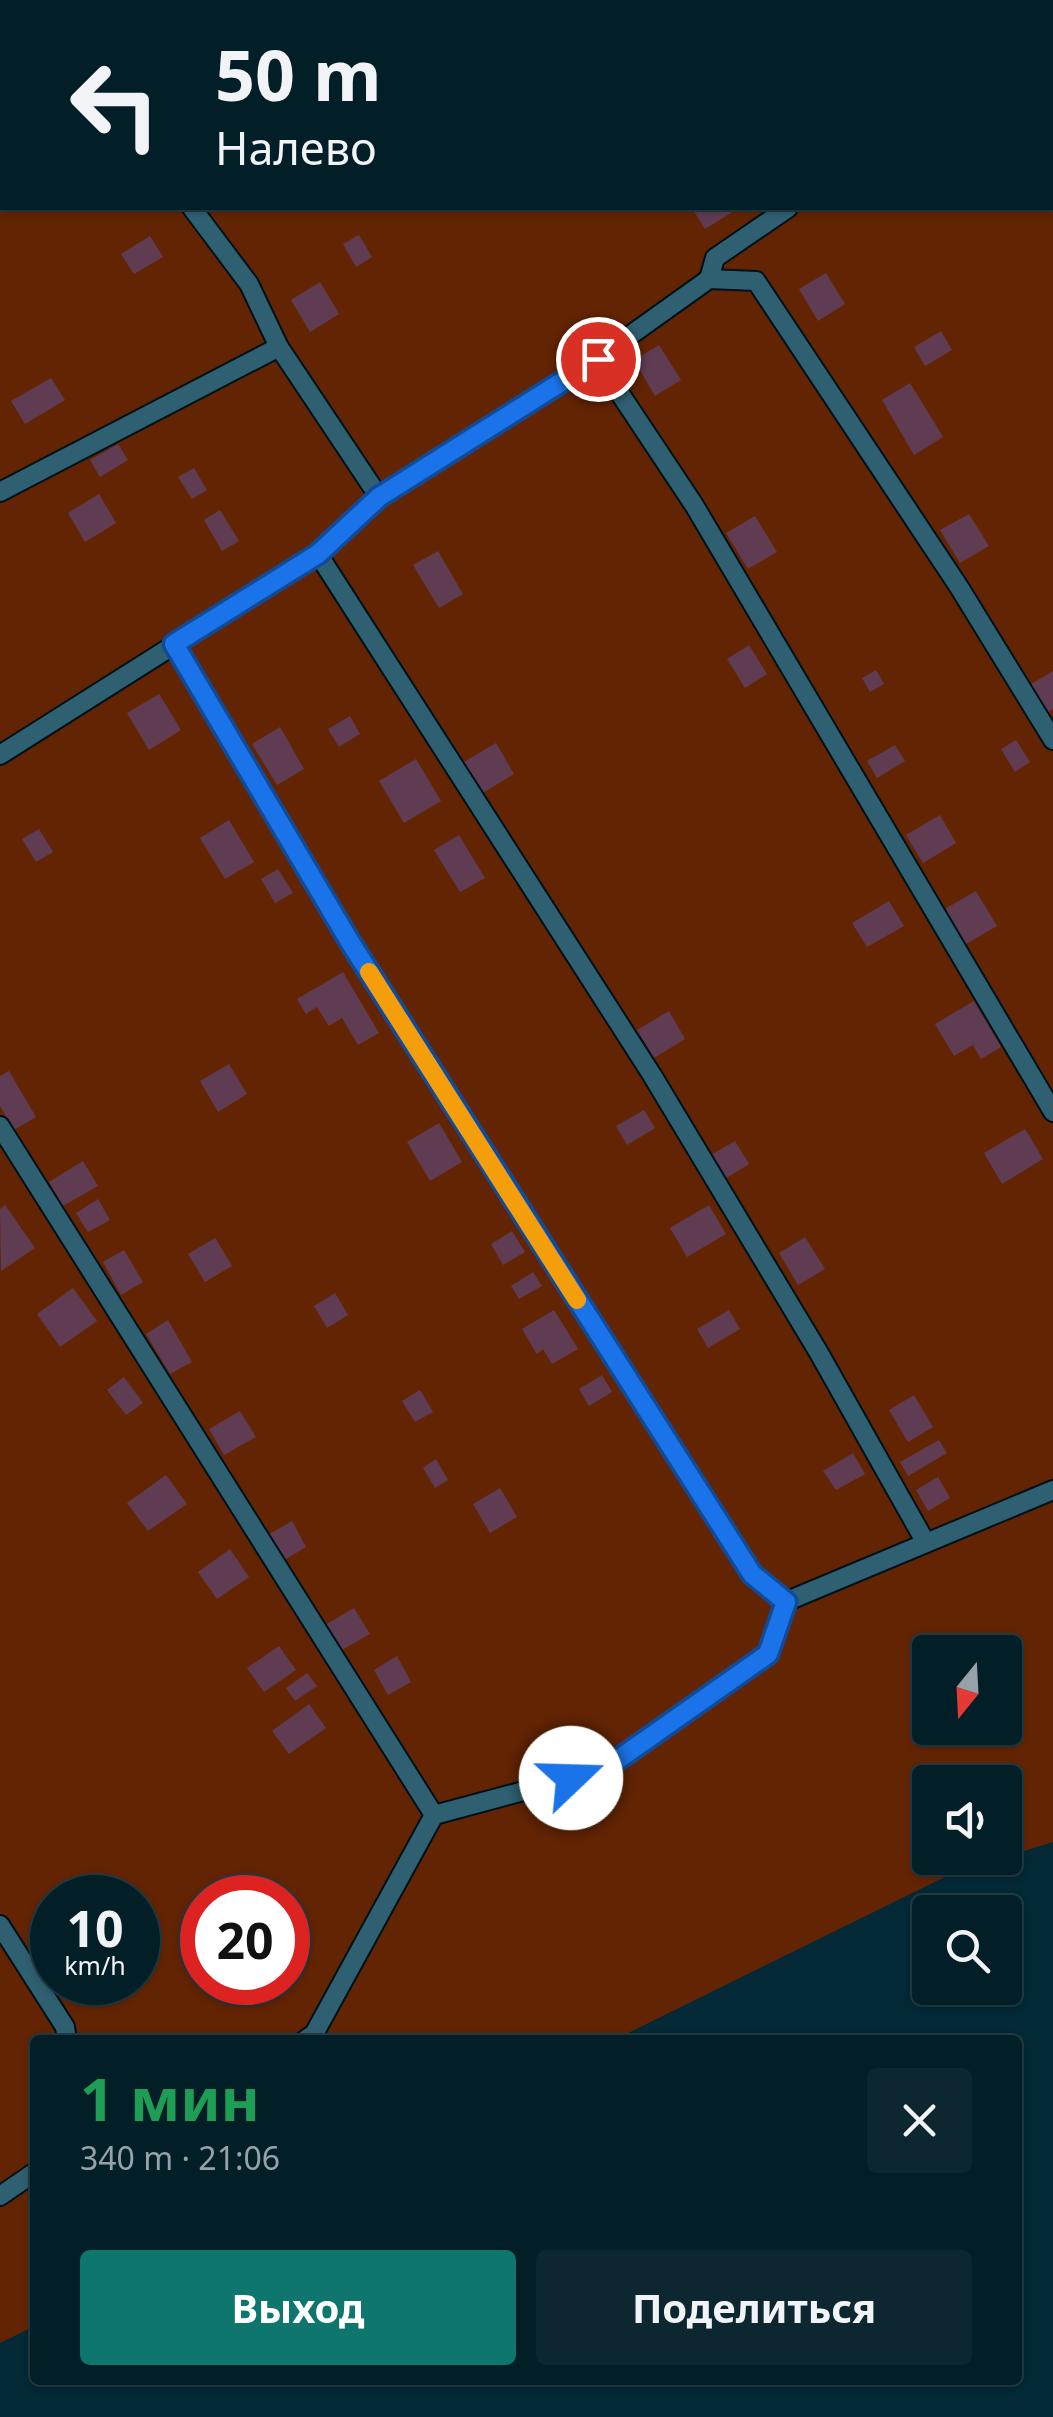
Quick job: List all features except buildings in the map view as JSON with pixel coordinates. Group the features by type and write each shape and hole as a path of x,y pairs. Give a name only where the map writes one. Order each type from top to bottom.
{"lane":[{"path":"194,210 249,284 280,348 379,497"},
{"path":"709,279 715,258 785,210"},
{"path":"0,755 318,554 379,497 598,359 709,279 756,281 959,587 1053,740"},
{"path":"0,492 280,348"},
{"path":"598,359 694,505 1053,1112"},
{"path":"318,554 652,1075 819,1353 926,1543"},
{"path":"174,644 350,942 741,1557 752,1574 786,1602"},
{"path":"0,1126 434,1815"},
{"path":"313,2035 434,1815 606,1768 768,1654 786,1602 1053,1490"},
{"path":"0,1925 67,2035"},
{"path":"0,2196 30,2175"}],"shaded area":[{"path":"0,210 1053,210 1053,1842 1022,1852 1022,1765 912,1765 912,1875 949,1875 624,2035 30,2035 30,2328 0,2343"}],"slow traffic":[{"path":"369,972 577,1300"}],"route":[{"path":"571,1778 606,1768 768,1654 786,1602 752,1574 350,942 174,644 318,554 379,497 598,359"}]}
